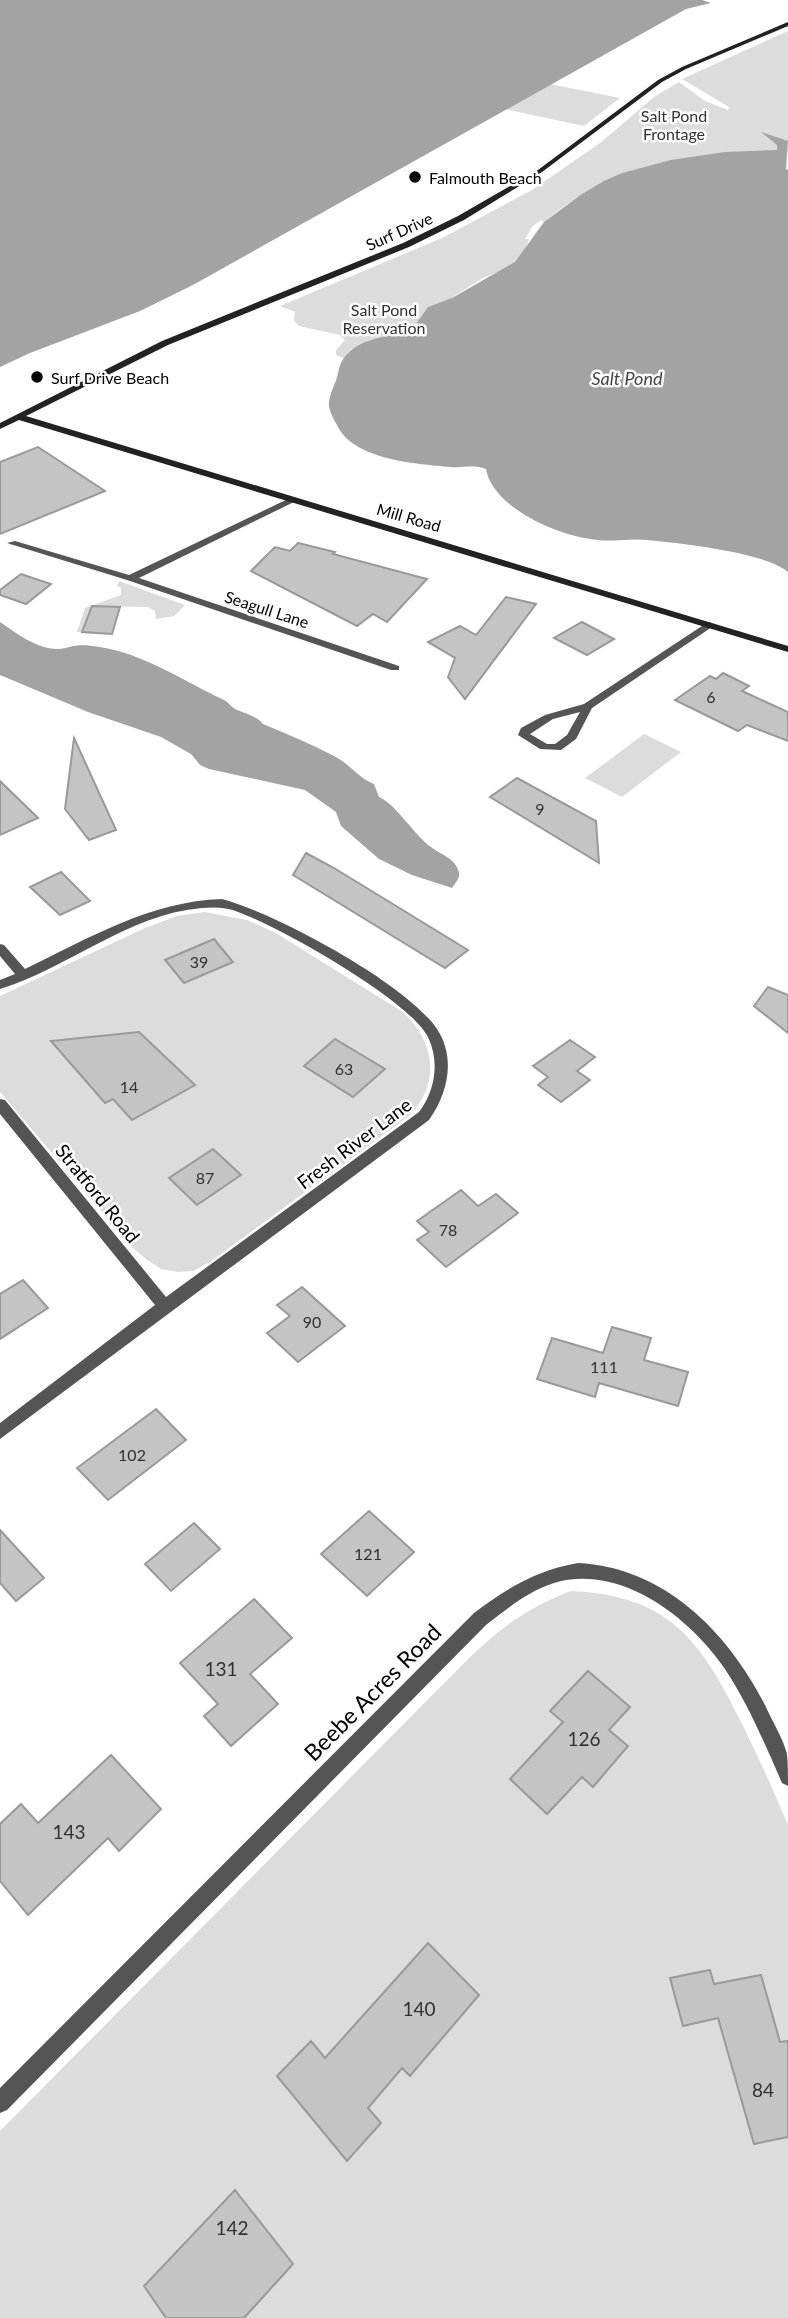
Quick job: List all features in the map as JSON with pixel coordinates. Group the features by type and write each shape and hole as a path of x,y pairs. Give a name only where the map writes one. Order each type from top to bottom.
{"main road":[{"name":"Surf Drive","path":"0,426 164,343 397,248 461,218 540,171 669,75 788,24"},
{"name":"Mill Road","path":"20,417 788,649"}],"street":[{"path":"130,578 293,500"},
{"name":"Seagull Lane","path":"12,543 130,578 395,668"},
{"path":"589,706 572,737 557,748 544,747 524,735 525,730 535,722 589,706 708,625"},
{"name":"Fresh River Lane","path":"0,985 162,912 188,905 222,902 242,906 264,916 406,1005 432,1030 442,1062 442,1077 434,1104 424,1116 165,1306 0,1432"},
{"path":"0,947 23,975"},
{"name":"Stratford Road","path":"0,1104 165,1306"},
{"name":"Beebe Acres Road","path":"0,2103 480,1619 508,1595 537,1579 563,1572 596,1570 631,1578 663,1597 695,1622 730,1661 755,1703 788,1777"}],"green space":[{"path":"788,31 788,142 771,140 788,151 689,158 631,172 602,183 544,222 541,220 532,227 525,239 529,239 524,254 510,267 483,278 450,299 414,334 351,349 344,358 336,355 336,350 345,340 340,335 299,326 294,321 295,312 280,306 442,238 532,190 600,143 654,97 679,82 705,101 728,110 729,107 682,79"},
{"path":"540,82 620,98 584,126 500,108"},
{"path":"119,581 185,605 174,616 156,619 155,611 148,607 92,606 82,632 77,632 85,608 121,595 121,588 117,586"},
{"path":"644,734 681,752 622,797 585,778"},
{"path":"205,912 247,920 274,932 403,1012 422,1036 430,1063 430,1077 419,1104 409,1116 210,1262 193,1271 178,1272 161,1269 133,1248 0,1092 0,996 145,928 177,916"},
{"path":"571,1591 604,1594 632,1601 656,1612 676,1626 694,1644 725,1690 788,1825 788,2318 0,2318 0,2131 469,1658 516,1619"}],"water":[{"path":"0,0 702,0 711,3 686,9 193,285 140,311 0,367"},
{"name":"Salt Pond","path":"761,132 788,141 788,572 761,559 720,550 679,543 598,540 566,533 531,518 501,497 491,483 486,469 421,464 388,458 358,447 346,438 338,427 329,401 341,363 354,348 372,340 411,331 428,307 452,298 515,262 544,222 604,181 622,173 671,160 725,152 777,150 777,145"},
{"path":"0,622 27,640 49,648 92,646 139,658 224,700 263,724 339,759 374,784 379,797 392,806 424,841 451,860 459,873 457,881 452,888 412,875 379,859 341,826 336,812 305,790 209,769 200,765 191,754 161,737 88,712 0,675"}],"building":[{"path":"38,447 105,491 0,534 0,462"},
{"path":"298,543 427,579 387,622 373,614 357,626 251,571 275,547 290,551"},
{"path":"21,574 51,584 26,604 0,595 0,590"},
{"path":"506,597 536,604 465,699 448,677 455,658 428,642 460,626 476,635"},
{"path":"92,606 120,607 112,634 82,632"},
{"path":"582,622 614,639 587,655 554,638"},
{"path":"723,673 749,686 742,691 788,712 788,741 747,725 738,731 675,700 710,676 716,679"},
{"path":"74,738 116,830 89,840 65,809"},
{"path":"517,778 596,821 599,863 490,797"},
{"path":"0,781 38,818 0,835"},
{"path":"306,853 468,950 445,968 293,875"},
{"path":"61,872 90,901 60,915 30,887"},
{"path":"214,939 233,962 184,983 165,960"},
{"path":"768,987 788,995 788,1033 754,1006"},
{"path":"139,1032 195,1085 132,1120 113,1099 105,1103 51,1041"},
{"path":"335,1039 385,1069 353,1097 304,1066"},
{"path":"570,1040 595,1057 577,1071 590,1080 561,1102 538,1085 548,1077 533,1066"},
{"path":"213,1149 241,1175 197,1205 169,1178"},
{"path":"461,1190 478,1206 496,1194 518,1213 446,1267 417,1240 429,1232 417,1221"},
{"path":"23,1280 48,1308 0,1339 0,1294"},
{"path":"302,1287 345,1326 298,1362 267,1333 290,1316 277,1305"},
{"path":"612,1327 651,1338 644,1360 688,1372 678,1406 599,1383 595,1397 537,1379 552,1338 603,1353"},
{"path":"156,1409 186,1440 108,1500 77,1468"},
{"path":"369,1511 414,1552 367,1596 321,1554"},
{"path":"194,1523 220,1549 171,1591 145,1564"},
{"path":"0,1530 44,1578 16,1601 0,1583"},
{"path":"254,1599 292,1638 250,1674 278,1704 231,1746 204,1716 218,1704 180,1663"},
{"path":"588,1671 630,1707 609,1730 628,1746 593,1787 582,1777 547,1814 510,1779 563,1722 550,1711"},
{"path":"111,1755 161,1809 119,1851 108,1838 28,1915 0,1881 0,1824 21,1804 38,1823"},
{"path":"428,1943 479,1995 410,2076 402,2068 368,2108 381,2123 347,2161 277,2076 311,2041 325,2058"},
{"path":"710,1970 714,1984 761,1975 780,2042 788,2041 788,2137 754,2144 718,2018 683,2026 670,1978"},
{"path":"235,2190 293,2264 244,2318 166,2318 144,2286"}],"place":[{"name":"Falmouth Beach","path":"415,177"},
{"name":"Surf Drive Beach","path":"37,377"}],"park label":[{"name":"Salt Pond Frontage","path":"674,124"},
{"name":"Salt Pond Reservation","path":"384,318"}]}
